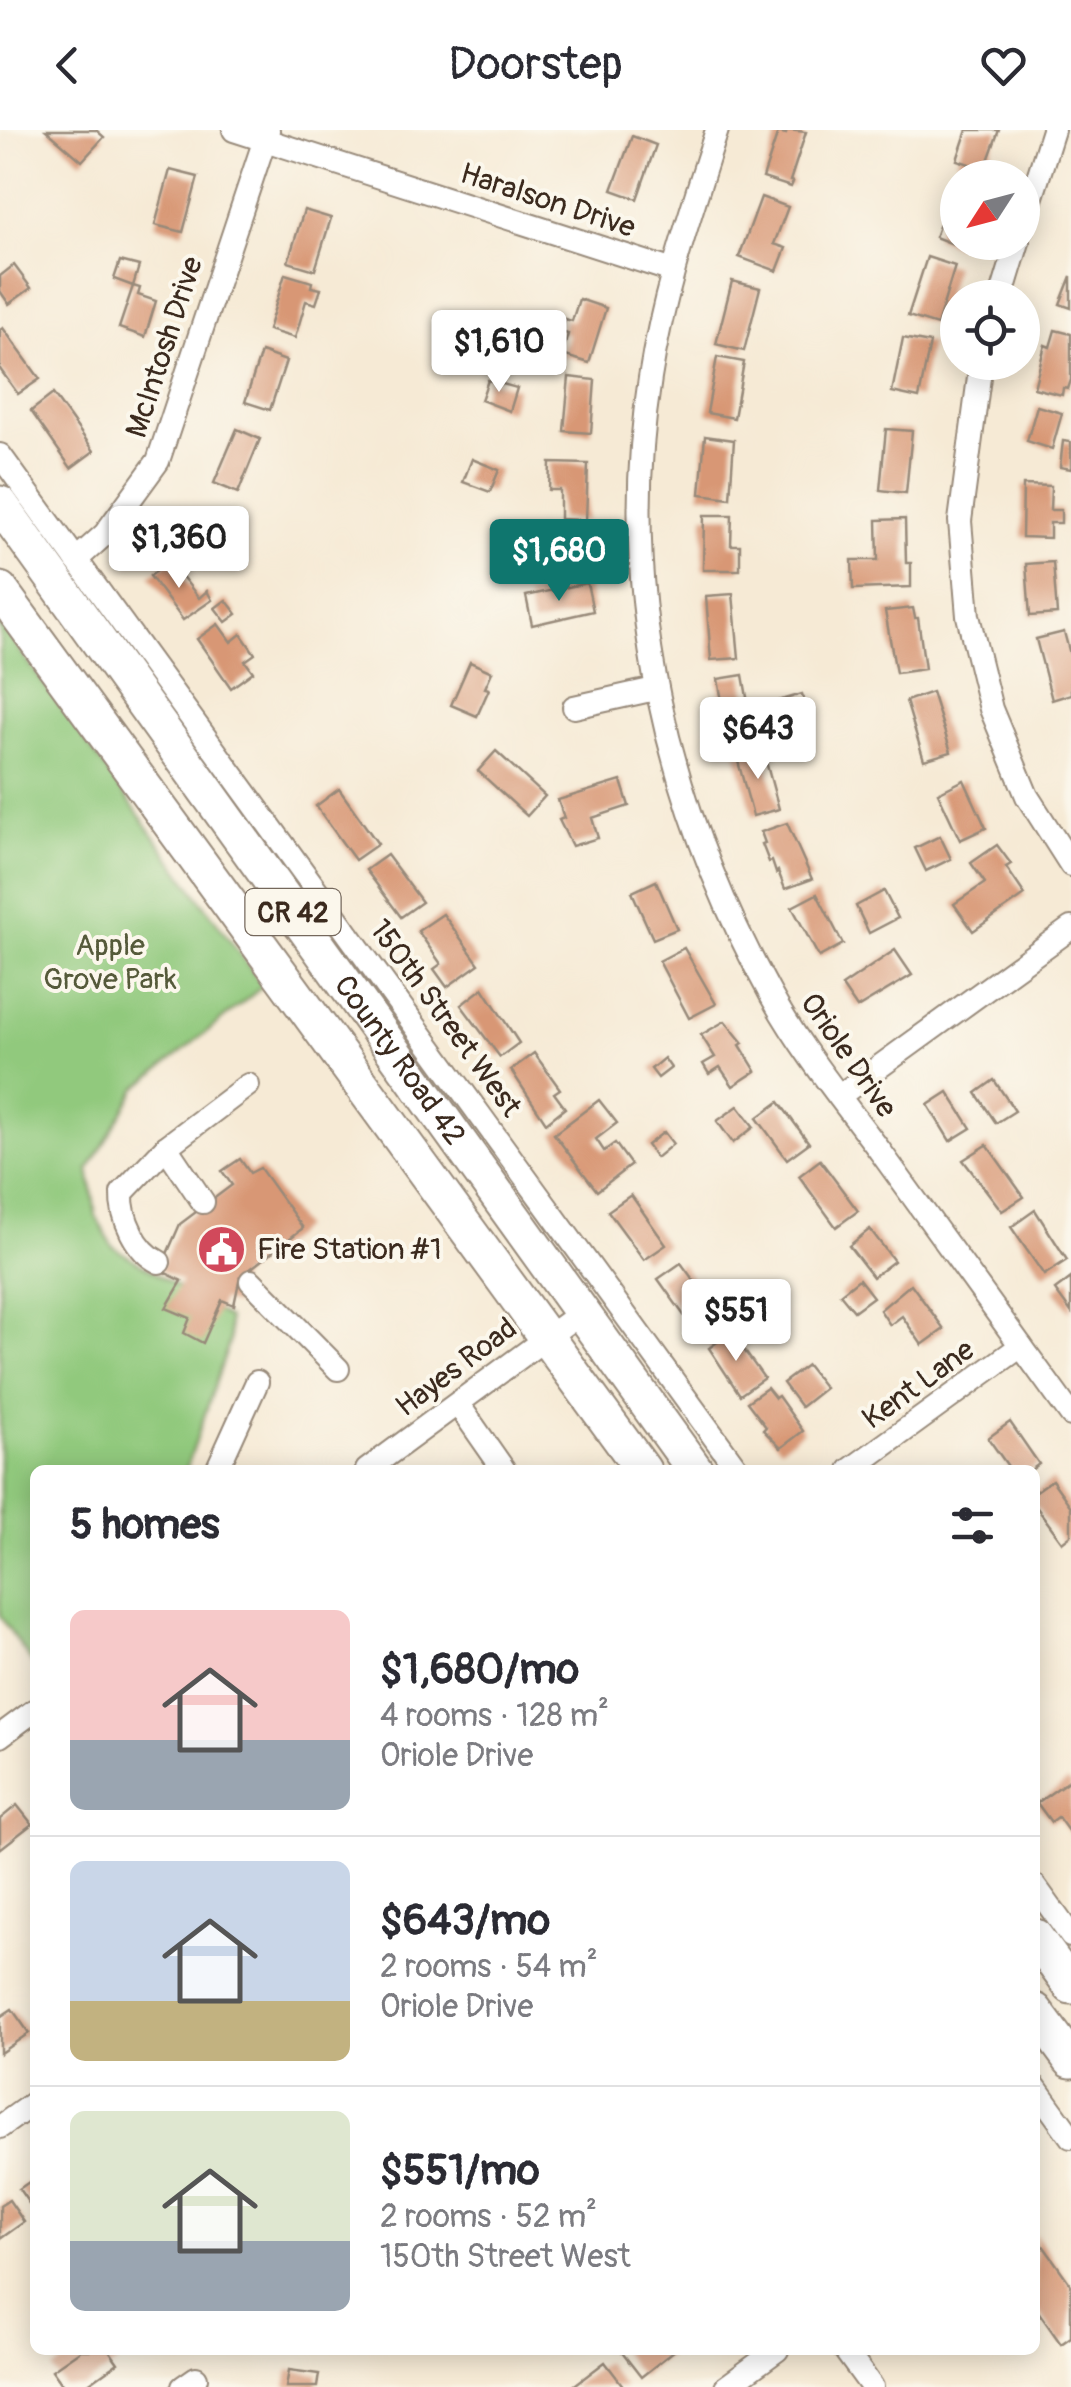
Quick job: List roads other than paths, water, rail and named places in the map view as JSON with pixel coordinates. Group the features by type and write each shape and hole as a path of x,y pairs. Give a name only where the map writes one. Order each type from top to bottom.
{"highway":[{"name":"County Road 42","path":"0,504 691,1465"},
{"name":"County Road 42","path":"0,590 639,1465"},
{"path":"1040,1943 1071,1986"},
{"path":"1040,2018 1071,2060"}],"street":[{"name":"Haralson Drive","path":"234,130 266,136 673,271"},
{"name":"Oriole Drive","path":"717,130 673,271 650,378 640,474 642,588 655,689 682,794 722,900 774,1000 839,1096 1071,1414"},
{"path":"1040,171 1053,130"},
{"name":"McIntosh Drive","path":"76,560 105,534 158,460 266,136"},
{"path":"979,380 960,520 968,616 991,708 1005,744 1027,796 1071,864"},
{"name":"150th Street West","path":"0,455 734,1465"},
{"path":"574,707 655,689"},
{"path":"839,1096 1071,928"},
{"path":"159,1262 146,1256 122,1211 122,1193 166,1147 248,1085"},
{"path":"166,1147 204,1202"},
{"path":"251,1281 338,1369"},
{"name":"Hayes Road","path":"374,1465 580,1313"},
{"name":"Kent Lane","path":"857,1465 1022,1346"},
{"path":"219,1465 257,1382"},
{"path":"458,1404 501,1465"},
{"path":"0,1736 30,1714"},
{"path":"1040,1893 1071,1936"},
{"path":"1040,2093 1071,2138"},
{"path":"0,2128 30,2106"},
{"path":"726,2387 770,2355"},
{"path":"849,2355 872,2387"}],"place":[{"name":"Fire Station #1","path":"222,1249"}],"park label":[{"name":"Apple Grove Park","path":"110,962"}]}
